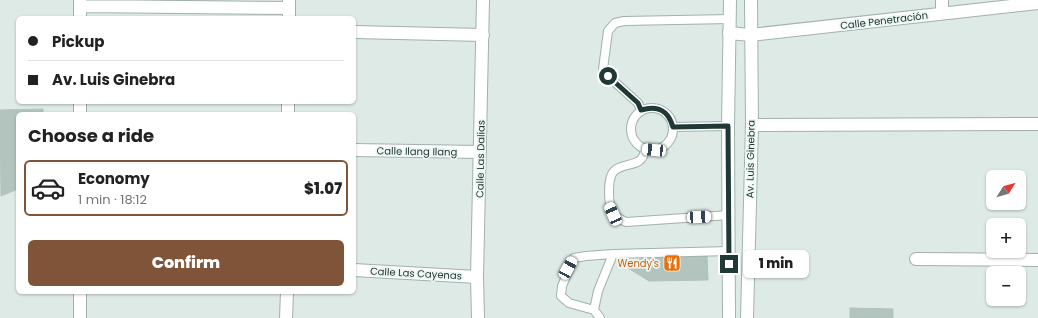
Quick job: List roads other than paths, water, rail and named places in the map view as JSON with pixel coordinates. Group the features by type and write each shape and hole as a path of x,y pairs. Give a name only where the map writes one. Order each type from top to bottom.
{"street":[{"name":"Calle Las Dalias","path":"478,318 477,277 483,0"},
{"name":"Av. Luis Ginebra","path":"729,318 728,126 730,0"},
{"name":"Av. Luis Ginebra","path":"747,318 752,125 750,35 751,0"},
{"path":"942,0 942,13"},
{"name":"Calle Penetración","path":"730,33 750,35 1038,3"},
{"path":"80,8 289,9"},
{"path":"356,32 482,35"},
{"path":"752,125 1038,124"},
{"name":"Calle Ilang Ilang","path":"356,150 480,152"},
{"path":"916,259 1038,260"},
{"name":"Calle Las Cayenas","path":"356,270 477,277"},
{"path":"80,294 80,318"},
{"path":"286,294 286,318"}],"lane":[{"path":"641,110 638,103 608,76 603,69 608,31 615,23 624,21 730,19"},
{"path":"650,107 658,108 665,112 671,119 673,127 672,135 668,143 662,148 654,150 646,150 638,146 630,131 631,123 635,115 641,110 650,107"},
{"path":"673,127 728,126"},
{"path":"646,150 640,161 614,170 610,178 609,205 613,214 626,222 729,215"},
{"path":"600,318 594,310 569,303 561,296 562,286 574,258 613,254 729,251"},
{"path":"594,310 598,291 613,254"}],"place":[{"name":"Wendy's","path":"672,263"}]}
